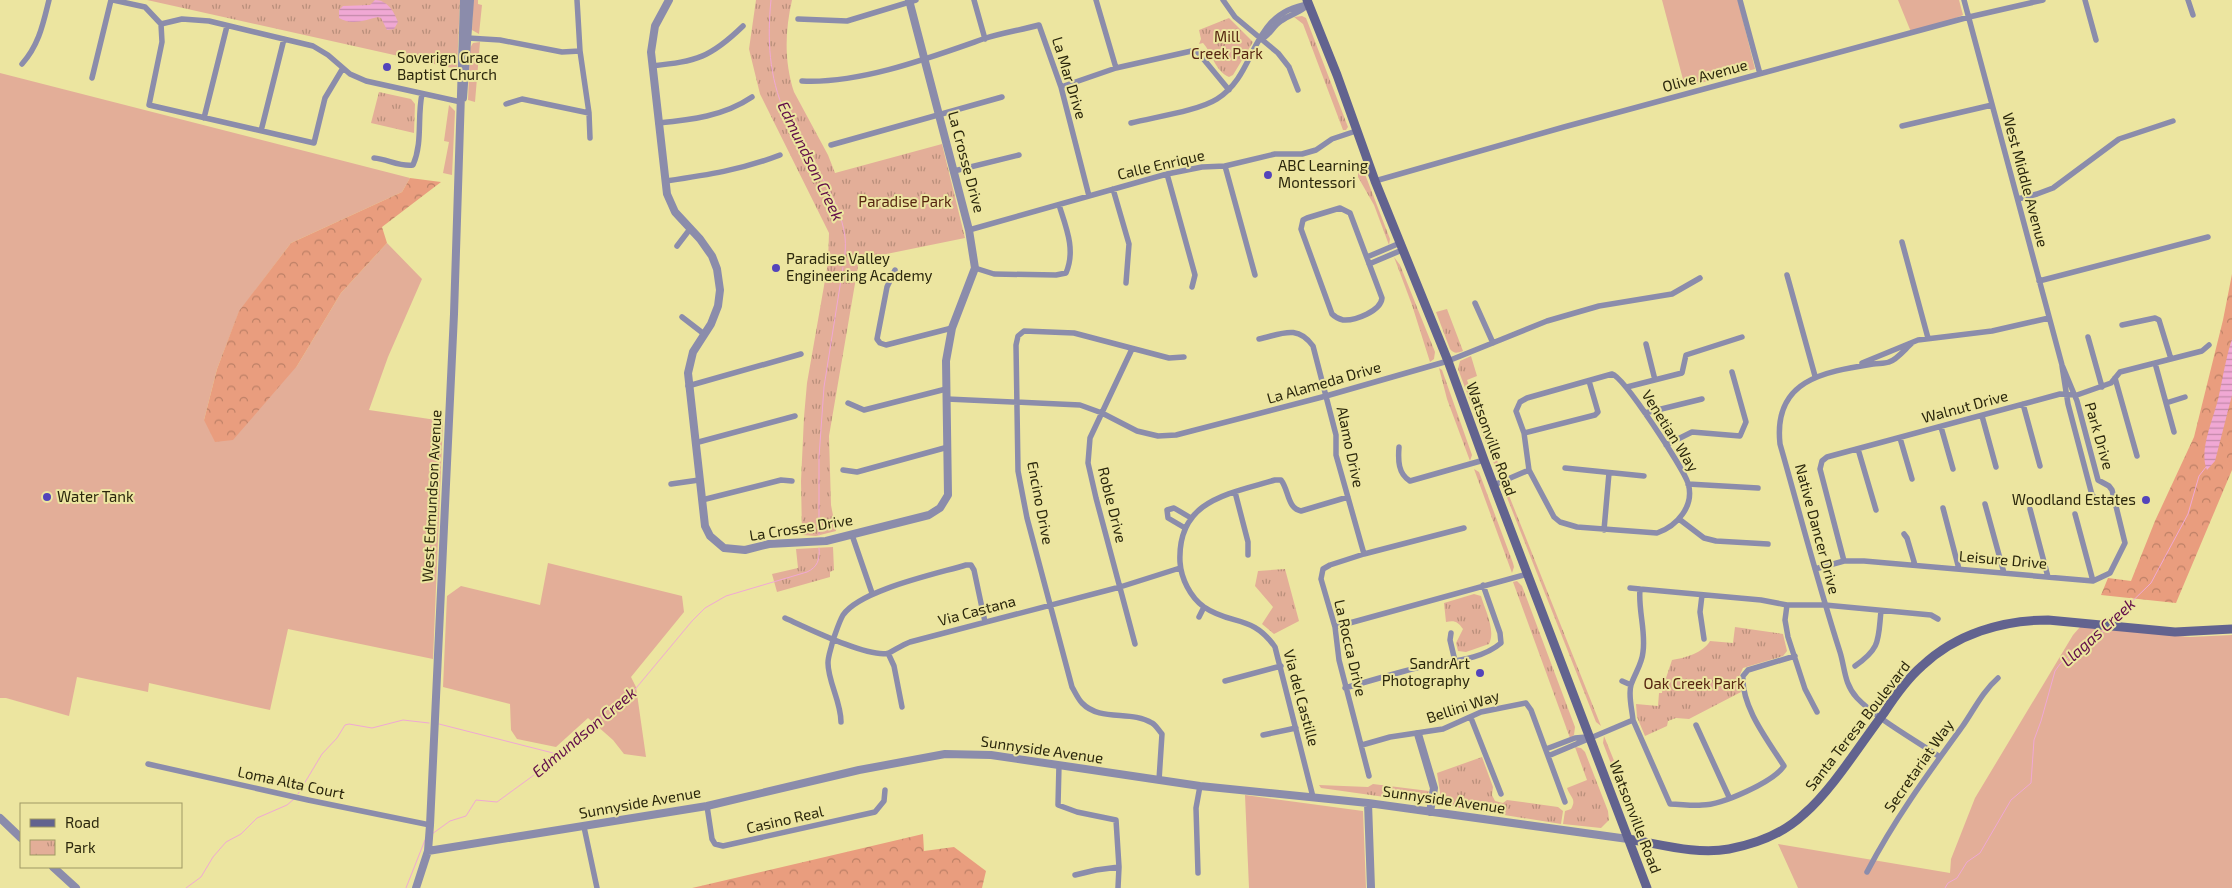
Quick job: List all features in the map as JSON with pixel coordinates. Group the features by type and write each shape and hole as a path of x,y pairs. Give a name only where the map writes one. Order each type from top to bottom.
{"main road":[{"name":"Watsonville Road","path":"1308,2 1337,75 1375,181 1448,361 1647,888"},
{"name":"Santa Teresa Boulevard","path":"1628,839 1711,851 1728,850 1751,844 1780,832 1804,814 1828,787 1905,684 1922,665 1957,641 1981,630 2027,620 2175,632 2232,629"}],"street":[{"path":"22,64 36,45 42,30 49,0"},
{"path":"92,78 112,0 145,7 161,24 162,42 148,105 314,143 325,98 330,86 343,68"},
{"name":"West Edmundson Avenue","path":"462,102 459,93 464,0"},
{"name":"West Edmundson Avenue","path":"416,888 428,851 430,825 451,390 462,102 470,0"},
{"path":"577,0 580,51 589,113 590,138"},
{"name":"La Crosse Drive","path":"669,0 655,26 651,52 667,194 675,212 700,239 712,256 717,269 720,290 718,306 711,324 693,352 690,361 688,386 705,526 710,536 724,548 732,550 745,550 783,542 816,542 852,535 929,515 940,508 948,495 946,361 952,328 975,268 969,230 911,1"},
{"path":"974,0 985,39"},
{"path":"1096,0 1116,68"},
{"path":"1223,0 1234,17 1284,60 1289,67 1298,90"},
{"path":"1740,0 1760,74"},
{"name":"West Middle Avenue","path":"1964,0 2062,365"},
{"name":"Olive Avenue","path":"1375,181 1760,74 2043,0"},
{"path":"2085,0 2096,40"},
{"path":"2188,0 2193,15"},
{"path":"798,19 848,21 911,1"},
{"path":"1131,122 1204,105 1216,100 1229,90 1260,40 1267,36 1281,21 1301,12 1308,2"},
{"path":"161,24 182,19 227,26 284,39 321,50 343,68 366,81 462,102"},
{"path":"462,21 465,26 465,36 468,38 500,40 562,52 580,51"},
{"name":"La Mar Drive","path":"802,81 852,78 1039,25 1061,87 1089,196"},
{"path":"204,118 227,26"},
{"path":"652,66 698,59 723,46 743,26"},
{"path":"261,131 284,39"},
{"path":"1061,87 1116,68 1196,50 1229,90"},
{"path":"374,158 386,159 406,166 413,165 417,158 420,134 418,112 422,94"},
{"path":"658,123 714,114 742,104 752,97"},
{"path":"831,145 1002,97"},
{"path":"506,104 522,99 589,113"},
{"path":"1902,126 1992,105"},
{"path":"2018,199 2052,188 2119,139 2173,121"},
{"name":"Calle Enrique","path":"969,230 1167,174 1202,167 1225,166 1275,154 1302,154 1316,150 1332,139 1356,131"},
{"path":"666,181 722,173 748,167 780,155"},
{"path":"954,171 1019,155"},
{"path":"1225,166 1255,275"},
{"path":"1167,174 1195,275 1192,286"},
{"path":"1113,189 1129,244 1126,283"},
{"path":"975,268 994,274 1056,275 1066,273 1071,262 1071,242 1059,204"},
{"path":"1344,208 1350,213 1367,257 1382,298 1379,307 1376,311 1346,320 1336,317 1332,314 1301,230 1303,220 1344,208"},
{"path":"677,246 690,229"},
{"path":"2039,281 2208,237"},
{"path":"1902,242 1928,338"},
{"path":"1367,257 1401,247"},
{"path":"1370,264 1401,247"},
{"path":"896,270 887,287 877,339 880,343 886,344 952,328"},
{"path":"1787,275 1815,376"},
{"name":"La Alameda Drive","path":"947,399 1080,405 1102,413 1137,431 1158,436 1176,435 1326,396 1448,361 1556,318 1599,306 1672,294 1700,278"},
{"path":"1475,303 1493,343"},
{"path":"682,318 704,334"},
{"name":"Native Dancer Drive","path":"1940,757 1881,717 1856,697 1845,680 1843,660 1825,605 1780,444 1780,417 1793,392 1815,376 1889,362 1912,343 1928,338 1992,331 2049,318"},
{"path":"2122,325 2155,318 2159,320 2171,359"},
{"name":"Encino Drive","path":"1159,780 1162,734 1154,723 1135,716 1114,715 1095,711 1082,703 1072,686 1027,518 1018,471 1016,345 1018,336 1024,331 1074,333 1169,358 1184,357"},
{"name":"Alamo Drive","path":"1259,339 1292,332 1305,335 1313,346 1336,435 1336,455 1364,554"},
{"path":"1627,387 1682,373 1686,355 1742,337"},
{"path":"2088,337 2102,387"},
{"path":"1646,344 1655,380"},
{"name":"Walnut Drive","path":"1844,561 1820,469 1822,461 1827,457 2060,394 2070,395 2102,387 2111,383 2120,372 2202,351 2209,346"},
{"name":"Roble Drive","path":"1132,349 1090,438 1088,463 1135,644"},
{"path":"688,386 801,354"},
{"path":"2155,363 2174,432"},
{"name":"Park Drive","path":"2062,365 2062,373 2070,395 2098,480 2109,486 2114,500 2099,502 2092,495 2070,395"},
{"path":"1666,445 1692,432 1740,436 1746,422 1732,372"},
{"name":"Venetian Way","path":"1612,374 1616,375 1627,387 1666,445 1688,484 1688,504 1679,519 1669,529 1657,533 1577,527 1560,522 1549,511 1529,470 1524,432 1516,411 1520,402 1527,398 1589,381 1612,374"},
{"path":"2115,378 2137,456"},
{"path":"1524,432 1595,415 1598,412 1589,381"},
{"path":"848,403 864,410 946,388"},
{"path":"2166,403 2185,397"},
{"path":"1644,413 1702,399"},
{"path":"2023,404 2040,466"},
{"path":"695,443 795,416"},
{"path":"1982,416 1996,467"},
{"path":"1941,427 1953,469"},
{"path":"1900,438 1912,479"},
{"path":"1399,447 1400,468 1404,478 1410,481 1484,460"},
{"path":"843,470 856,472 948,448"},
{"path":"1858,449 1876,510"},
{"path":"1565,468 1644,476"},
{"path":"1494,485 1529,470"},
{"path":"1604,530 1609,473"},
{"path":"671,484 699,480"},
{"path":"702,500 781,480 792,481"},
{"name":"Via del Castille","path":"1313,797 1275,647 1267,635 1253,625 1218,614 1204,607 1186,586 1180,568 1179,544 1191,518 1202,506 1216,498 1235,492 1281,480 1292,506 1301,511 1348,497"},
{"path":"1688,484 1758,488"},
{"path":"1235,492 1248,542 1248,555"},
{"path":"2075,514 2093,581 2110,573 2125,543 2114,500"},
{"path":"1985,504 2004,573"},
{"path":"1185,528 1168,518 1166,510 1174,508 1191,518"},
{"path":"1943,508 1959,569"},
{"path":"2030,509 2048,577"},
{"path":"1679,519 1704,538 1729,542 1768,544"},
{"path":"1364,554 1464,528"},
{"path":"1904,534 1915,565"},
{"path":"852,535 872,594"},
{"name":"La Rocca Drive","path":"1364,554 1323,569 1321,579 1335,627 1345,688 1369,776"},
{"name":"Leisure Drive","path":"1815,569 1844,561 1915,565 2093,581"},
{"path":"841,722 841,708 828,662 833,639 843,615 848,609 872,594 971,565 974,570 985,622"},
{"name":"Via Castana","path":"888,653 910,642 1120,587 1180,568"},
{"path":"1335,627 1527,574"},
{"path":"1345,688 1493,650 1501,643 1500,633 1484,585"},
{"path":"1630,588 1761,600 1787,605 1825,605 1931,615 1938,619"},
{"path":"1640,589 1641,622 1644,638 1643,654 1631,686 1633,720 1670,804 1704,806 1745,792 1778,774 1784,766 1765,739 1751,709 1743,676 1748,670 1795,656"},
{"path":"1702,595 1700,612 1704,640"},
{"path":"1787,605 1785,620 1788,637 1805,689 1817,712"},
{"path":"1199,617 1204,607"},
{"path":"1856,666 1864,660 1878,643 1882,611"},
{"path":"785,618 869,653 888,653 894,666 902,707"},
{"path":"1451,633 1450,640 1456,661"},
{"path":"1225,681 1281,666"},
{"name":"Secretariat Way","path":"1867,872 1888,833 1964,724 1984,690 1998,678"},
{"path":"1622,681 1631,686"},
{"name":"Bellini Way","path":"1362,745 1390,737 1443,729 1481,712 1526,703 1546,749 1565,802"},
{"path":"1471,718 1501,794"},
{"path":"1548,756 1578,744 1589,737 1633,720"},
{"path":"1696,725 1729,798"},
{"path":"1263,735 1296,728"},
{"path":"1418,734 1434,788 1430,812"},
{"path":"1546,749 1575,738 1589,737"},
{"name":"Sunnyside Avenue","path":"428,851 707,806 859,770 945,754 991,755 1200,786 1368,803 1628,839"},
{"name":"Loma Alta Court","path":"148,764 430,825"},
{"path":"1059,765 1058,805 1077,812 1116,820 1120,868 1118,888"},
{"path":"1198,873 1196,808 1200,786"},
{"name":"Casino Real","path":"707,806 712,839 715,844 723,846 875,812 884,801 885,790"},
{"path":"1368,803 1370,888"},
{"path":"0,818 20,837"},
{"path":"584,826 597,888"},
{"path":"53,868 76,888"},
{"path":"1075,875 1096,870 1120,868"}],"green space":[{"path":"147,0 460,0 457,69"},
{"path":"473,0 478,0 478,4 482,5 479,34 472,30"},
{"name":"Paradise Park","path":"756,0 792,0 788,23 788,69 794,92 828,155 835,173 942,144 965,238 857,260 858,266 829,436 831,505 836,531 816,536 802,535 801,481 807,383 828,263 829,233 760,94 749,49"},
{"path":"1662,0 1738,0 1755,69 1685,87"},
{"path":"1898,0 1959,0 1963,15 1941,24 1911,32"},
{"path":"1302,16 1306,18 1348,127 1346,130 1343,130 1303,24 1294,17"},
{"name":"Mill Creek Park","path":"1229,18 1253,42 1233,75 1229,77 1220,71 1203,43 1199,44 1201,39 1199,30"},
{"path":"480,42 475,102 468,100 470,48 473,43"},
{"path":"0,73 410,178 402,192 291,243 239,312 217,369 204,420 297,366 341,293 387,243 422,279 388,357 369,410 443,421 433,659 288,629 270,710 149,683 148,692 77,677 69,716 6,698 0,698"},
{"path":"379,92 411,99 415,104 414,133 371,123"},
{"path":"449,105 455,111 452,175 443,173 449,142 444,141"},
{"path":"1363,169 1390,239 1389,245 1374,205 1358,177 1358,173"},
{"path":"410,178 441,182 382,227 387,243 341,293 297,366 233,440 215,442 204,420 217,369 239,311 291,243 402,192"},
{"path":"1394,257 1400,265 1435,352 1434,359 1430,362 1412,305"},
{"path":"2232,274 2232,470 2176,603 2101,595 2108,578 2131,581 2155,521 2194,437 2223,320"},
{"path":"1447,309 1463,351 1456,353 1450,349 1436,312"},
{"path":"1471,356 1477,376 1467,380 1503,476 1497,473 1493,456 1485,441 1458,369 1460,361"},
{"path":"1439,368 1442,370 1472,455 1470,461 1447,399"},
{"path":"1474,469 1479,472 1513,563 1512,573"},
{"path":"1506,488 1601,726 1596,722 1506,495"},
{"path":"833,547 834,570 830,572 830,577 777,592 772,574 798,568 796,549"},
{"path":"548,563 682,596 684,612 631,677 636,687 646,757 624,754 613,740 588,718 556,747 517,739 511,730 510,704 443,687 447,596 461,586 540,605"},
{"path":"1285,569 1299,621 1274,634 1262,624 1273,607 1255,586 1258,571"},
{"path":"1517,581 1522,586 1575,727 1574,735 1570,738 1513,582"},
{"path":"1474,594 1481,596 1491,626 1491,638 1489,644 1466,652 1458,651 1456,643 1463,629 1456,622 1446,622 1444,603"},
{"name":"Oak Creek Park","path":"1735,627 1783,634 1787,651 1783,656 1743,668 1738,679 1741,692 1689,719 1676,718 1668,721 1667,726 1645,736 1637,717 1636,704 1658,706 1659,693 1662,693 1663,681 1665,681 1672,660 1698,652 1710,641 1733,643"},
{"path":"2080,627 2190,637 2232,635 2232,888 1798,888 1778,844 1950,873 1951,859 1975,798 2073,635"},
{"path":"1604,736 1639,822 1636,829 1603,743"},
{"path":"1575,747 1581,748 1585,752 1608,811 1609,820 1601,828 1563,824 1565,811 1573,806 1572,798 1567,788 1587,780"},
{"path":"1482,757 1493,787 1492,795 1495,801 1503,803 1507,800 1558,807 1563,811 1561,824 1442,805 1437,773"},
{"path":"1373,784 1429,791 1426,801 1420,802 1321,788 1319,785 1368,787"},
{"path":"1245,795 1363,811 1366,888 1249,888"},
{"path":"923,834 924,851 954,847 986,871 982,888 692,888"}],"shaded area":[{"path":"375,0 383,2 392,10 398,22 394,29 387,30 381,18 378,17 354,22 339,18 339,10 343,6 370,5"},
{"path":"2232,339 2232,395 2215,461 2207,470 2205,462 2206,443"}],"waterway":[{"name":"Edmundson Creek","path":"771,0 769,43 772,72 780,99 792,128 820,173 836,204 845,237 844,263"},
{"name":"Edmundson Creek","path":"819,535 819,457 824,387 843,267"},
{"name":"Llagas Creek","path":"2112,621 2151,583 2188,514 2199,476 2206,467"},
{"name":"Edmundson Creek","path":"432,834 450,821 466,816 476,800 497,802 534,775 600,718 611,705 632,693 705,608 726,596 807,572 814,568 819,556 819,548"},
{"name":"Llagas Creek","path":"1945,888 1948,883 1957,878 1967,862 1980,853 2011,800 2031,783 2034,740 2055,671 2060,664 2105,630"},
{"path":"298,794 322,754 337,738 345,725 372,728 403,720 429,723"},
{"path":"439,724 557,754"},
{"path":"186,888 201,877 213,857 226,842 241,834 257,818 287,805 294,799"},
{"name":"Edmundson Creek","path":"406,888 425,840"}],"place":[{"name":"Soverign Grace Baptist Church","path":"387,67"},
{"name":"ABC Learning Montessori","path":"1268,175"},
{"name":"Paradise Valley Engineering Academy","path":"776,268"},
{"name":"Water Tank","path":"47,497"},
{"name":"Woodland Estates","path":"2146,500"},
{"name":"SandrArt Photography","path":"1480,673"}]}
